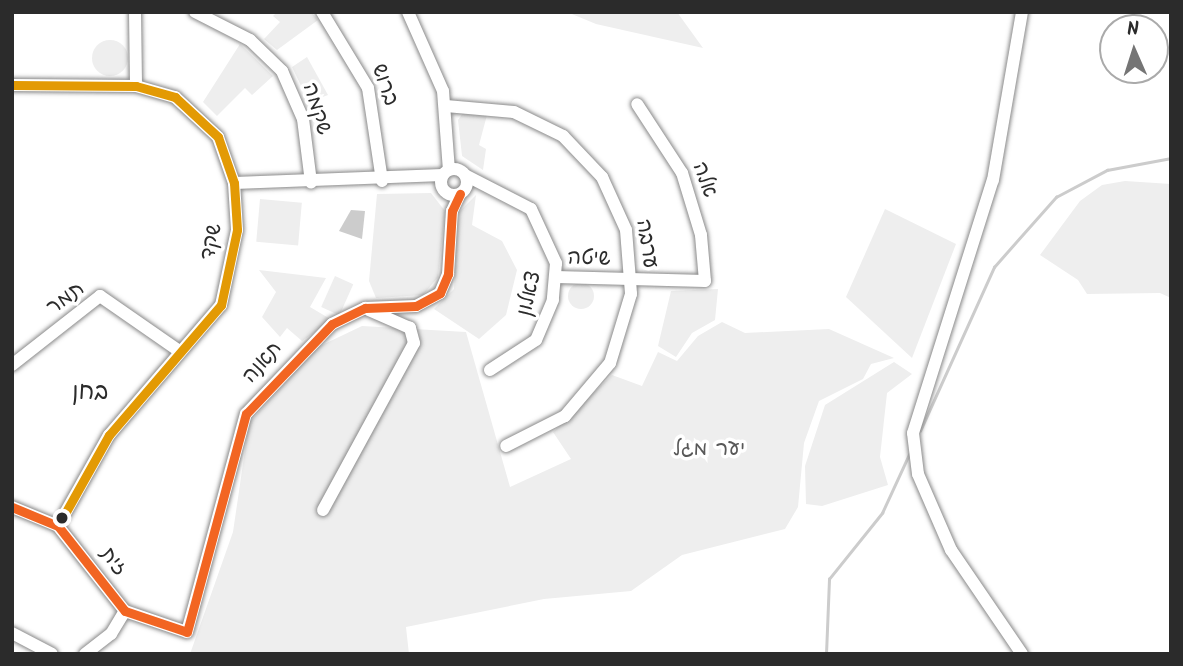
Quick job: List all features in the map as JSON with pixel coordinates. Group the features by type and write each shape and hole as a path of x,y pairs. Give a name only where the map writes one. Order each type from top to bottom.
{"street":[{"path":"135,12 136,86"},
{"name":"שקמה","path":"195,12 250,40 282,71 303,119 311,182"},
{"name":"ברוש","path":"322,12 368,88 382,181"},
{"name":"תאנה","path":"125,611 187,632 246,414 313,338 365,308 416,306 440,293 448,274 453,155 446,106 408,12"},
{"path":"1022,12 993,180 913,433 918,474 951,550 1022,654"},
{"name":"שקד","path":"12,85 136,86 193,107 218,137 234,183 236,238 221,304 98,450 58,526"},
{"name":"אלה","path":"637,104 682,173 701,235 705,281"},
{"name":"ערבה","path":"446,106 522,115 579,151 618,204 632,279 622,336 598,382 555,424 506,446"},
{"path":"234,183 451,179 462,192 492,187"},
{"name":"תאנה","path":"451,179 462,192 452,211"},
{"name":"צאלון","path":"451,179 492,187 521,201 541,221 553,248 556,277 536,340 490,370"},
{"name":"שיטה","path":"556,277 705,281"},
{"name":"תמר","path":"12,365 100,296 179,351"},
{"path":"323,510 414,343 410,328 365,308"},
{"name":"זית","path":"12,507 58,526 125,611"},
{"path":"85,654 111,634 125,611"},
{"path":"12,633 52,654"}],"shaded area":[{"path":"277,12 311,12 318,20 277,50 264,39 280,22 273,16"},
{"path":"567,12 677,12 703,48 596,24"},
{"path":"110,40 123,45 128,58 123,71 110,76 97,71 92,58 97,45"},
{"path":"240,44 273,76 252,95 245,88 217,116 203,102"},
{"path":"307,57 328,95 309,102 292,67"},
{"path":"463,113 487,115 479,145 486,149 483,170 462,156 458,120"},
{"path":"1125,181 1171,184 1171,298 1160,293 1087,294 1078,280 1040,255 1080,201 1102,185"},
{"path":"431,193 445,211 438,277 423,295 376,298 369,281 377,194"},
{"path":"476,195 472,225 502,241 517,270 506,315 479,339 434,309 454,289 459,212"},
{"path":"260,199 302,203 298,245 256,242"},
{"path":"885,209 956,244 912,358 846,297"},
{"path":"351,210 365,211 362,239 339,231"},
{"path":"259,270 326,278 310,307 332,320 302,341 287,328 280,337 262,317 276,292"},
{"path":"335,276 353,284 339,315 321,307"},
{"path":"581,283 590,287 594,296 590,305 581,309 572,305 568,296 572,287"},
{"path":"718,289 715,320 692,333 676,357 658,346 671,291"},
{"name":"יער מגל","path":"722,322 745,333 829,329 894,358 871,364 863,379 819,401 804,443 798,507 785,529 682,555 631,591 544,599 406,627 409,654 190,654 233,532 249,423 318,347 362,326 466,332 510,487 571,459 553,432 612,375 642,386 658,352 677,361 698,336"},
{"path":"894,362 912,374 887,393 880,457 888,485 822,506 806,504 805,466 825,405"}],"waterway":[{"path":"920,431 994,267 1056,197 1107,170 1171,158"},
{"path":"826,654 829,579 882,513 910,452"}],"transit line":[{"path":"12,85 136,86 175,97 218,137 234,183 237,230 221,305 109,435 58,526"},
{"path":"12,507 58,526 125,611 187,632 246,414 332,324 365,308 416,306 440,293 448,274 452,211 460,194"}],"district":[{"name":"בחן","path":"90,393"}]}
